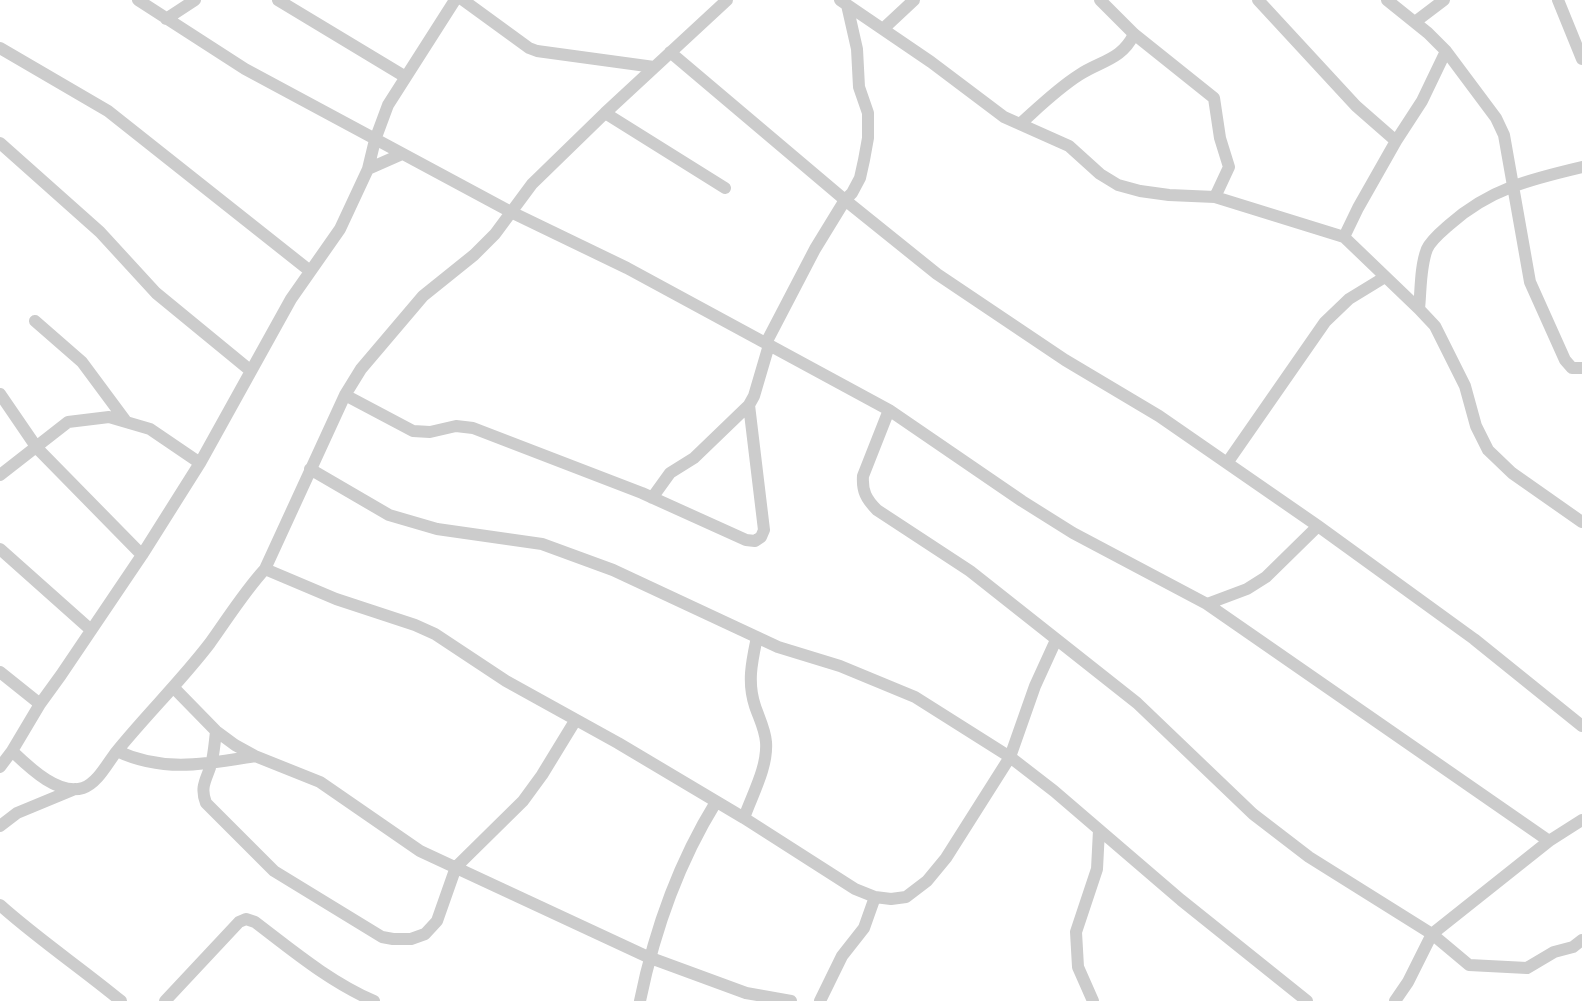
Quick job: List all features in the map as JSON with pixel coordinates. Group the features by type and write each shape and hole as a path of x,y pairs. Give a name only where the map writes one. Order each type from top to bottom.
{"street":[{"path":"138,0 244,69 511,212 627,268 889,410 1053,520 1207,604 1549,841"},
{"path":"166,19 195,0"},
{"path":"278,0 404,76"},
{"path":"0,766 142,555 200,463 291,299 340,229 368,169 375,140 388,105 404,76 454,0"},
{"path":"463,0 529,48 537,51 654,67"},
{"path":"0,826 17,813 75,789 85,788 93,781 210,643 245,592 265,569 345,395 361,369 423,296 474,255 495,234 532,184 727,0"},
{"path":"883,29 914,0"},
{"path":"1100,0 1134,34 1214,98 1220,138 1229,166 1215,197"},
{"path":"1258,0 1356,106 1396,141"},
{"path":"1387,0 1446,51 1496,118 1504,135 1530,282 1565,360 1572,369 1582,368"},
{"path":"1415,22 1444,0"},
{"path":"1558,0 1582,59"},
{"path":"844,2 931,62 1004,117 1068,146 1100,174 1118,184 1140,191 1169,195 1215,197 1344,237 1434,326 1465,386 1476,426 1488,450 1512,473 1582,522"},
{"path":"652,498 670,473 694,458 749,405 754,396 768,344 815,249 860,178 868,138 868,113 860,87 857,50 844,2"},
{"path":"1020,124 1048,98 1080,74 1121,53 1134,34"},
{"path":"0,48 108,111 310,271"},
{"path":"1344,237 1396,141 1422,101 1446,51"},
{"path":"670,52 844,200 938,274 1065,360 1159,416 1318,526 1474,639 1582,726"},
{"path":"605,113 725,188"},
{"path":"0,143 100,232 156,293 251,371"},
{"path":"368,169 402,154"},
{"path":"1419,309 1422,270 1427,248 1436,236 1452,222 1486,198 1513,185 1582,167"},
{"path":"1227,463 1325,322 1349,299 1385,277"},
{"path":"35,321 82,362 125,420"},
{"path":"0,394 37,448 142,555"},
{"path":"345,395 413,430 430,432 456,426 473,428 535,450 746,540 755,541 761,537 764,530 749,405"},
{"path":"889,410 863,476 862,486 867,500 877,510 970,571 1137,703 1253,814 1309,857 1431,934 1469,964 1522,969 1582,940"},
{"path":"0,476 68,422 109,417 150,429 200,463"},
{"path":"310,469 389,515 437,529 542,544 614,570 778,647 840,666 915,697 1010,757 1054,791 1180,900 1307,1001"},
{"path":"1207,604 1247,589 1266,577 1318,526"},
{"path":"0,549 91,630"},
{"path":"265,569 435,634 506,681 618,743 744,818 855,889 875,897 891,899 906,897 927,881 946,858 1010,757 1035,686 1056,640"},
{"path":"744,818 763,765 767,744 764,727 751,690 750,674 757,637"},
{"path":"0,672 40,704"},
{"path":"173,687 216,731 255,756 320,782 338,792 410,845 648,957 746,993 791,1001"},
{"path":"216,731 211,763 202,794 206,803 274,871 382,937 411,939 425,934 437,921 456,867 522,801 542,775 575,721"},
{"path":"12,751 34,771 54,784 75,789"},
{"path":"117,751 133,758 166,765 211,763 255,756"},
{"path":"640,1001 648,957 671,893 693,840 716,802"},
{"path":"1395,1001 1408,982 1431,934 1549,841 1582,820"},
{"path":"1093,1001 1078,967 1076,932 1097,869 1099,830"},
{"path":"820,1001 842,956 864,928 875,897"},
{"path":"0,904 34,935 121,1001"},
{"path":"165,1001 239,921 246,919 255,921 308,963 357,994 374,1001"}]}
